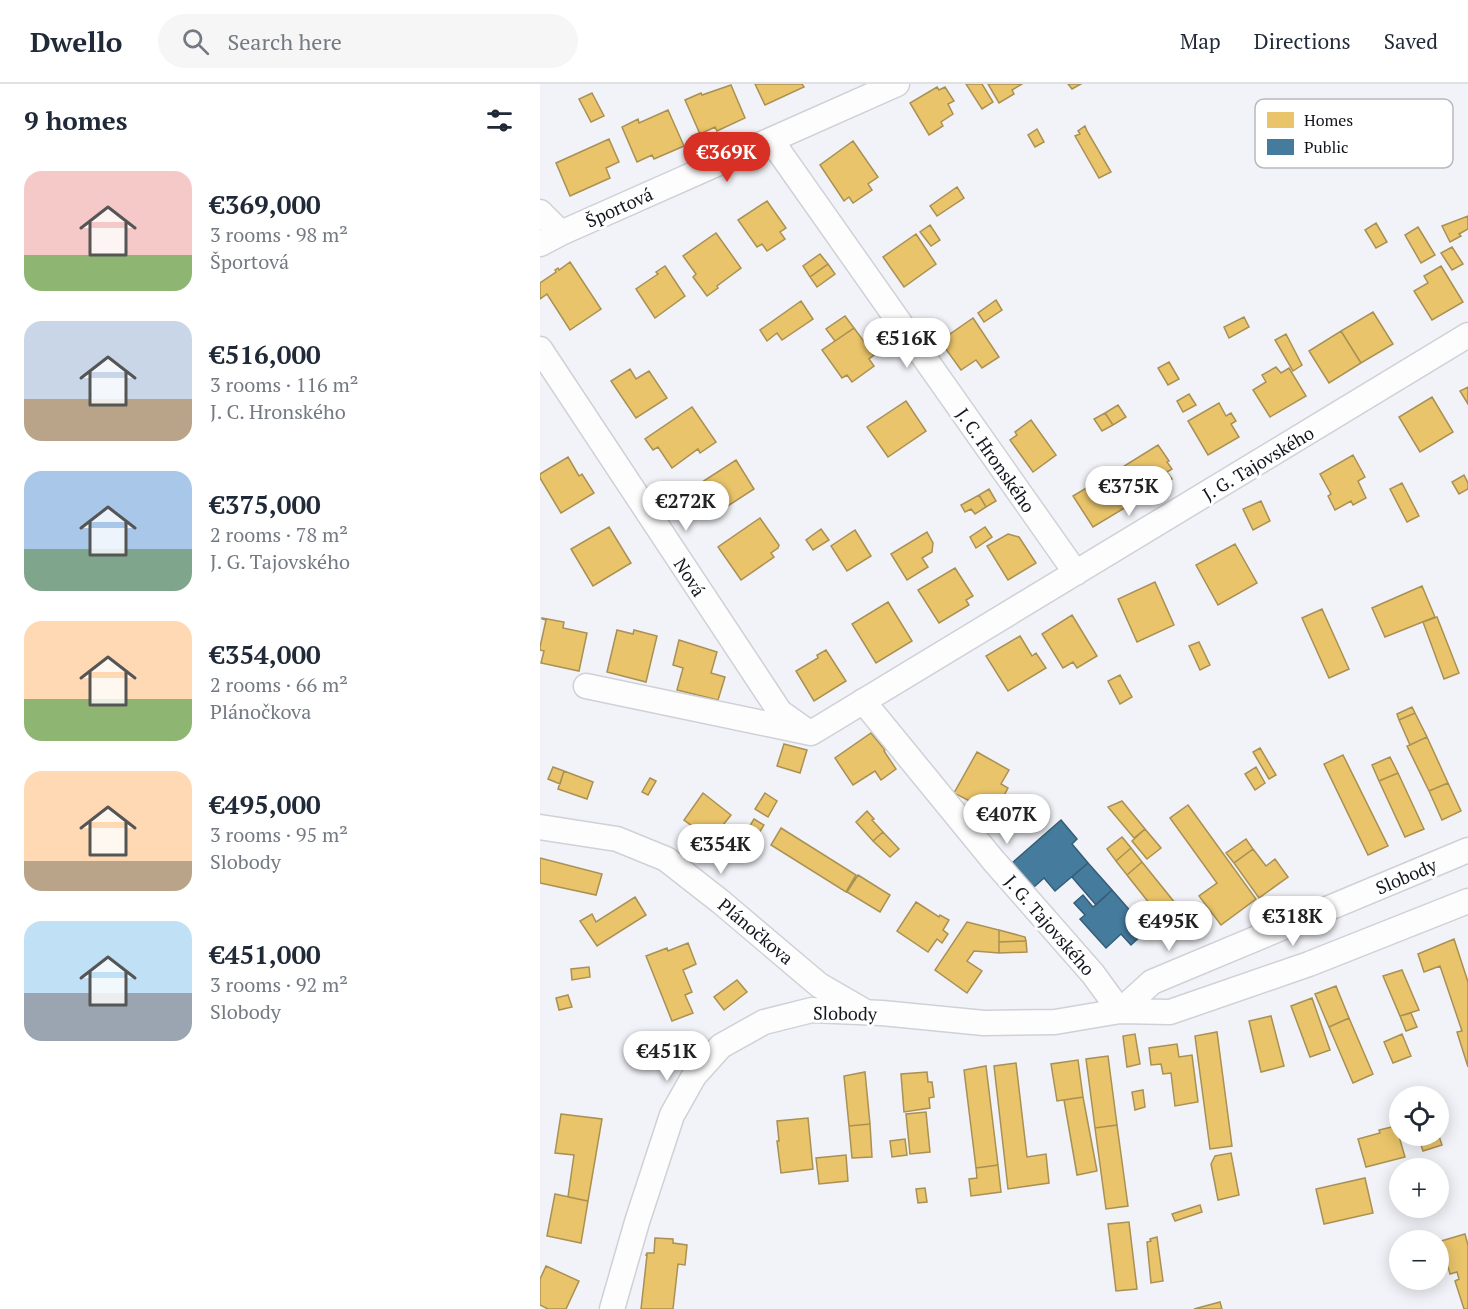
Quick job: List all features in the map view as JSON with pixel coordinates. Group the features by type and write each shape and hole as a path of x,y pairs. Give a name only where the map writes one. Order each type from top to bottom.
{"street":[{"name":"Športová","path":"551,239 897,84"},
{"name":"J. C. Hronského","path":"771,140 1076,573"},
{"path":"540,212 551,239"},
{"name":"J. G. Tajovského","path":"811,733 1468,335"},
{"name":"Nová","path":"540,349 780,712 811,733"},
{"path":"586,686 811,733"},
{"name":"J. G. Tajovského","path":"863,701 993,860 1093,974 1120,1011"},
{"name":"Plánočkova","path":"540,827 617,839 666,859 819,985 867,1012"},
{"name":"Slobody","path":"1120,1011 1152,982 1468,850"},
{"name":"Slobody","path":"612,1309 637,1222 672,1115 694,1076 721,1046 764,1022 812,1010 867,1012 994,1023 1055,1022 1120,1011 1170,1012 1309,964 1468,901"}],"building: Homes":[{"path":"755,84 802,84 804,87 765,105"},
{"path":"966,84 982,84 993,102 982,109"},
{"path":"988,84 1022,84 1012,90 1014,94 999,103"},
{"path":"1068,84 1081,84 1072,89"},
{"path":"731,85 745,118 717,131 715,127 700,134 685,100"},
{"path":"937,87 939,90 945,87 954,101 948,104 953,114 941,122 943,126 929,135 910,103"},
{"path":"592,93 604,116 591,122 579,99"},
{"path":"668,110 684,146 654,159 652,155 637,162 622,127 638,119 639,123"},
{"path":"1085,126 1111,172 1099,178 1075,136 1080,134 1078,131"},
{"path":"1037,129 1044,142 1035,147 1028,135"},
{"path":"609,139 619,162 606,168 610,178 570,196 556,163"},
{"path":"853,141 878,177 868,184 872,190 853,203 849,197 844,201 820,165"},
{"path":"957,187 964,198 937,216 930,206"},
{"path":"767,201 786,228 780,232 785,239 767,251 762,244 757,247 738,220"},
{"path":"1468,216 1468,229 1450,242 1442,226"},
{"path":"1376,223 1387,242 1376,248 1365,230"},
{"path":"930,225 940,240 931,246 920,232"},
{"path":"1418,227 1435,255 1421,263 1405,235"},
{"path":"716,233 741,268 707,296 693,277 696,274 683,256"},
{"path":"916,234 936,264 904,287 883,257"},
{"path":"1452,247 1463,264 1452,270 1441,253"},
{"path":"820,254 828,264 810,277 803,266"},
{"path":"570,262 601,309 570,330 547,294 540,299 540,283 556,272 555,270 558,268 559,270"},
{"path":"828,264 835,274 817,287 810,277"},
{"path":"665,266 685,296 655,318 636,289 658,274 656,272"},
{"path":"1441,266 1463,302 1432,320 1414,291 1428,283 1424,276"},
{"path":"996,300 1002,310 984,322 978,313"},
{"path":"801,301 813,319 782,340 777,333 767,341 760,330"},
{"path":"1373,312 1393,344 1361,363 1341,331"},
{"path":"845,316 854,328 835,341 826,329"},
{"path":"1244,317 1249,327 1229,338 1224,327"},
{"path":"973,318 999,357 982,368 976,360 961,370 940,341"},
{"path":"854,328 874,355 869,359 874,366 852,382 847,375 842,378 822,350"},
{"path":"1341,331 1361,363 1329,383 1309,351"},
{"path":"1286,334 1302,365 1293,371 1275,340"},
{"path":"1169,362 1179,379 1168,385 1158,368"},
{"path":"1276,367 1281,373 1289,368 1306,396 1270,417 1253,390 1266,382 1262,375"},
{"path":"630,369 636,379 649,371 667,398 636,418 611,381"},
{"path":"1468,387 1468,404 1460,391"},
{"path":"1189,394 1196,405 1183,412 1177,401"},
{"path":"1432,397 1453,432 1420,452 1399,417"},
{"path":"906,401 926,431 888,457 867,427"},
{"path":"1219,403 1226,416 1231,413 1236,421 1231,424 1239,437 1208,455 1188,421"},
{"path":"1118,405 1126,417 1113,425 1105,413"},
{"path":"692,407 716,442 700,453 698,449 672,468 658,447 653,450 645,439"},
{"path":"1105,413 1113,425 1102,431 1094,419"},
{"path":"1031,420 1056,455 1033,472 1010,440 1017,435 1015,432"},
{"path":"1158,445 1169,461 1167,462 1172,469 1167,472 1172,479 1141,498 1121,468"},
{"path":"1353,455 1365,477 1358,481 1366,498 1353,505 1351,501 1335,510 1328,496 1331,494 1320,474"},
{"path":"568,457 579,476 582,474 594,493 561,513 540,478 540,474"},
{"path":"736,460 754,489 720,511 710,494 690,507 682,495"},
{"path":"1116,470 1136,501 1093,527 1073,496"},
{"path":"1464,475 1468,489 1459,494 1452,482"},
{"path":"1402,483 1419,516 1407,522 1390,489"},
{"path":"989,489 996,501 986,507 979,495"},
{"path":"979,495 986,507 975,514 971,509 965,512 961,505"},
{"path":"1261,501 1270,521 1253,530 1243,509"},
{"path":"760,518 779,545 771,553 774,557 741,580 718,547"},
{"path":"609,527 631,563 593,586 571,549"},
{"path":"985,527 992,537 976,548 970,537"},
{"path":"821,529 829,540 813,550 806,540"},
{"path":"855,530 871,556 847,571 831,546"},
{"path":"927,532 933,543 932,552 922,558 928,567 907,580 891,554"},
{"path":"1008,534 1019,537 1036,563 1008,580 987,546"},
{"path":"1235,544 1257,583 1218,605 1196,565"},
{"path":"955,568 973,596 966,600 969,605 939,623 918,590"},
{"path":"1155,582 1174,625 1137,642 1118,599"},
{"path":"1422,586 1435,617 1385,637 1372,608"},
{"path":"888,602 912,641 876,663 852,624"},
{"path":"1322,609 1349,669 1329,678 1302,618"},
{"path":"1072,615 1097,656 1077,668 1073,662 1063,668 1042,634"},
{"path":"1437,617 1459,673 1444,679 1423,622"},
{"path":"542,618 564,622 563,628 587,633 579,671 541,663 544,651 540,650 540,647 546,620"},
{"path":"617,630 633,634 634,630 657,636 646,682 607,672"},
{"path":"1020,636 1032,656 1036,653 1046,668 1008,691 986,656"},
{"path":"679,640 717,652 711,673 725,677 718,700 677,690 683,668 673,665"},
{"path":"1199,642 1210,665 1200,670 1189,646"},
{"path":"826,650 846,681 814,701 796,671 818,658 817,655"},
{"path":"1120,675 1132,697 1120,704 1108,681"},
{"path":"1412,707 1415,713 1399,720 1397,714"},
{"path":"1415,713 1427,737 1410,745 1399,720"},
{"path":"871,733 885,750 896,769 881,780 875,771 853,785 835,758"},
{"path":"1427,737 1448,783 1429,791 1407,746"},
{"path":"784,744 807,750 800,773 777,766"},
{"path":"1260,748 1276,775 1269,779 1253,752"},
{"path":"977,752 1009,770 1001,784 1008,788 1001,801 993,798 987,810 954,793"},
{"path":"1343,755 1388,846 1368,855 1324,764"},
{"path":"1390,757 1398,773 1379,781 1372,765"},
{"path":"553,767 564,771 560,784 548,779"},
{"path":"1256,767 1265,783 1255,790 1245,774"},
{"path":"564,771 593,782 587,799 558,789"},
{"path":"1398,773 1424,829 1405,837 1379,781"},
{"path":"650,778 656,781 648,795 642,792"},
{"path":"1448,783 1461,811 1442,820 1429,791"},
{"path":"703,793 731,815 711,840 684,820"},
{"path":"765,793 777,801 768,817 755,809"},
{"path":"1122,801 1145,829 1134,838 1108,807"},
{"path":"1188,805 1256,899 1221,925 1199,896 1217,883 1170,818"},
{"path":"867,811 883,832 873,841 856,822"},
{"path":"754,819 764,825 746,853 741,850 745,843 741,840"},
{"path":"781,828 856,875 846,892 771,845"},
{"path":"1145,829 1161,848 1147,859 1132,841"},
{"path":"883,832 899,849 890,857 873,841"},
{"path":"1122,837 1131,848 1116,861 1107,849"},
{"path":"1246,839 1253,849 1234,863 1226,853"},
{"path":"1131,848 1142,862 1127,875 1116,861"},
{"path":"1253,849 1266,866 1275,859 1288,877 1259,898 1234,863"},
{"path":"540,858 602,874 596,895 540,883"},
{"path":"1142,862 1192,924 1176,937 1127,875"},
{"path":"858,875 890,895 880,912 847,892"},
{"path":"635,897 646,915 597,946 580,921 592,914 596,922"},
{"path":"916,902 939,917 940,915 949,920 943,930 948,934 942,943 937,939 928,952 897,931"},
{"path":"967,922 999,930 999,953 974,951 967,961 982,971 967,993 935,970"},
{"path":"999,930 1025,937 1026,941 999,942"},
{"path":"1454,939 1468,982 1468,1067 1457,1032 1462,1031 1440,966 1424,972 1418,954"},
{"path":"1026,941 1027,952 999,953 999,942"},
{"path":"688,943 696,964 683,970 692,992 685,995 693,1013 672,1021 646,956"},
{"path":"589,967 590,977 572,980 571,969"},
{"path":"1402,970 1419,1010 1400,1016 1383,976"},
{"path":"737,980 747,992 724,1010 714,997"},
{"path":"1336,986 1349,1018 1329,1027 1315,994"},
{"path":"568,995 572,1007 559,1010 556,998"},
{"path":"1312,998 1330,1050 1310,1057 1291,1006"},
{"path":"1411,1013 1417,1027 1406,1031 1400,1016"},
{"path":"1271,1016 1284,1066 1261,1072 1249,1021"},
{"path":"1349,1018 1373,1074 1353,1083 1329,1027"},
{"path":"1217,1032 1232,1146 1210,1149 1195,1036"},
{"path":"1135,1034 1140,1064 1127,1067 1123,1036"},
{"path":"1402,1034 1411,1056 1393,1063 1384,1042"},
{"path":"1177,1044 1179,1057 1192,1055 1198,1102 1175,1106 1171,1073 1163,1074 1161,1064 1151,1065 1149,1048"},
{"path":"1108,1056 1117,1125 1095,1128 1086,1059"},
{"path":"1078,1060 1083,1097 1057,1101 1051,1064"},
{"path":"1016,1063 1027,1157 1046,1154 1049,1183 1008,1189 994,1066"},
{"path":"986,1066 998,1165 976,1168 964,1070"},
{"path":"865,1072 870,1124 849,1126 844,1076"},
{"path":"927,1072 928,1082 932,1082 934,1097 929,1098 930,1108 904,1112 901,1074"},
{"path":"1143,1090 1145,1107 1135,1110 1132,1092"},
{"path":"1083,1097 1097,1171 1077,1175 1064,1100"},
{"path":"926,1112 930,1152 910,1154 906,1114"},
{"path":"561,1114 602,1119 588,1201 568,1197 574,1155 555,1153"},
{"path":"808,1118 813,1169 781,1173 777,1121"},
{"path":"870,1124 872,1157 852,1158 849,1126"},
{"path":"1117,1125 1128,1206 1106,1209 1095,1128"},
{"path":"1389,1128 1389,1146 1402,1146 1405,1157 1389,1158 1389,1161 1366,1167 1358,1139 1380,1133 1379,1130"},
{"path":"905,1139 907,1155 892,1157 890,1141"},
{"path":"1421,1146 1439,1146 1423,1151"},
{"path":"1231,1153 1239,1195 1218,1200 1211,1164 1215,1156"},
{"path":"846,1155 848,1181 819,1184 816,1158"},
{"path":"998,1165 1001,1192 971,1196 969,1179 977,1178 976,1168"},
{"path":"1365,1178 1373,1213 1324,1224 1316,1189"},
{"path":"925,1188 927,1202 918,1203 916,1189"},
{"path":"555,1194 588,1201 581,1243 547,1236"},
{"path":"1200,1205 1202,1212 1175,1221 1172,1214"},
{"path":"1129,1222 1137,1289 1116,1291 1108,1224"},
{"path":"1465,1234 1468,1245 1468,1309 1464,1309 1455,1281 1459,1279 1457,1272 1450,1274 1449,1270 1449,1239"},
{"path":"1157,1237 1163,1281 1151,1283 1147,1242"},
{"path":"655,1238 673,1239 673,1243 687,1245 685,1265 678,1264 673,1309 641,1309 646,1255 654,1253"},
{"path":"546,1266 579,1281 566,1309 548,1309 540,1305 540,1279"},
{"path":"1220,1302 1222,1309 1194,1309"}],"building: Public":[{"path":"1061,820 1077,839 1072,844 1088,863 1055,891 1044,878 1034,887 1012,863"},
{"path":"1088,863 1112,890 1096,905 1072,877"},
{"path":"1112,890 1147,930 1131,945 1121,934 1106,948 1080,919 1085,915 1074,903 1083,895 1093,907"}]}
